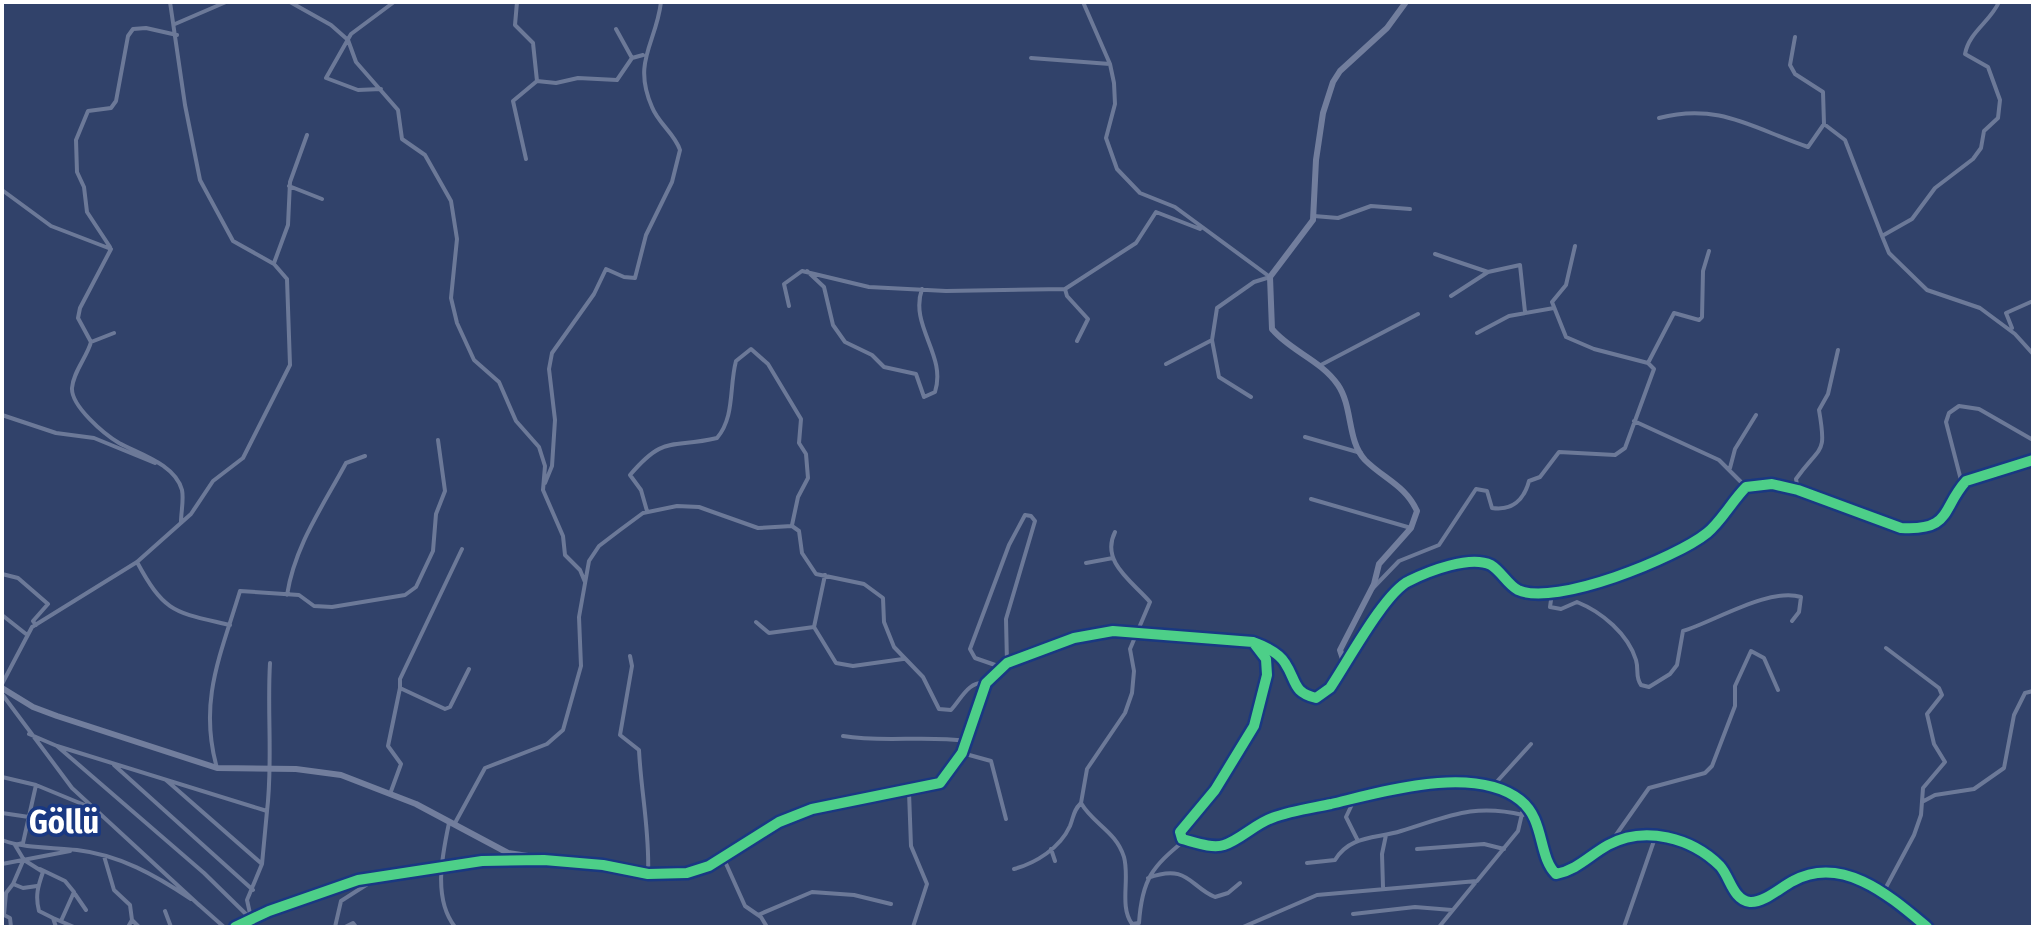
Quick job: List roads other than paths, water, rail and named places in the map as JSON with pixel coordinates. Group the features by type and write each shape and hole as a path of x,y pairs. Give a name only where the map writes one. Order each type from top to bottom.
{"street":[{"path":"170,2 200,180 233,241 274,264 287,279 290,365 243,458 213,481 191,514 137,562 26,634 2,686 33,707 217,768 341,775 390,794 508,853 544,860"},
{"path":"175,24 226,2"},
{"path":"290,2 331,25 348,40 356,62 398,110 402,139 425,155 451,201 457,239 451,298 457,323 474,360 499,382 516,421 539,447 545,466 543,490 563,536 565,555 580,570 585,582"},
{"path":"381,89 358,90 326,78 351,34 394,2"},
{"path":"517,2 515,25 533,43 537,81"},
{"path":"543,490 552,466 554,435 549,369 552,353 594,294 606,269 635,278 646,235 672,182 680,150 653,112 646,93 644,55 661,2"},
{"path":"1083,2 1110,64 1115,104 1106,138 1117,169 1140,193 1175,207 1200,229 1270,277"},
{"path":"1251,397 1219,377 1212,340 1217,308 1254,282 1270,277 1314,216 1316,160 1323,113 1333,82 1340,71 1387,28 1406,2"},
{"path":"1882,236 1912,219 1935,188 1973,159 1981,148 1984,131 1998,118 2000,100 1988,67 1965,54 1967,41 1994,15 1999,2"},
{"path":"111,249 87,212 84,187 77,172 76,140 88,111 111,108 116,101 128,36 133,29 146,28 177,35"},
{"path":"616,29 632,58"},
{"path":"1659,118 1718,113 1751,122 1808,147 1824,124 1823,92 1795,74 1790,65 1795,37"},
{"path":"526,159 513,101 537,81 556,83 578,78 617,80 632,58 644,55"},
{"path":"1031,58 1110,64"},
{"path":"1824,124 1845,140 1889,253 1927,290 1980,308 2015,334 2033,354"},
{"path":"274,264 288,225 289,186 307,135"},
{"path":"289,186 322,199"},
{"path":"2,190 51,226 111,249"},
{"path":"1314,216 1338,218 1371,206 1410,209"},
{"path":"789,306 784,284 793,274 807,271 869,287 1065,289 1136,243 1156,212 1200,229"},
{"path":"1372,589 1399,561 1439,545 1476,489 1487,491 1492,508 1511,506 1521,500 1529,481 1540,477 1559,452 1619,453 1625,448 1654,369 1648,363 1594,349 1566,337 1552,302 1566,285 1575,246"},
{"path":"91,342 78,318 80,308 111,249"},
{"path":"1648,363 1674,313 1699,320 1702,317 1703,271 1709,251"},
{"path":"1435,254 1488,272"},
{"path":"1451,296 1488,272 1521,266 1525,312"},
{"path":"807,271 824,287 833,325 845,342 872,355 884,367 916,374 924,397 935,392 940,373 919,313 922,289"},
{"path":"1270,277 1272,329 1281,341 1319,366 1337,383 1349,407 1361,453"},
{"path":"1065,289 1067,296 1088,319 1077,341"},
{"path":"2015,334 2006,313 2033,301"},
{"path":"1477,333 1525,312 1554,308"},
{"path":"1319,366 1418,314"},
{"path":"114,333 91,342 72,384 78,406 118,442 138,449 157,462 182,489 181,522"},
{"path":"1166,364 1212,340"},
{"path":"647,511 641,490 630,475 650,452 673,442 717,438 724,430 727,408 733,400 736,361 751,349 768,364 801,419 799,443 806,454 808,478 798,497 792,526"},
{"path":"1798,490 1796,479 1820,450 1825,437 1819,410 1828,394 1838,350"},
{"path":"235,927 269,911 358,880 482,861 544,860 603,865 648,874 687,873 723,857 779,822 812,809 909,792 940,783 962,753 986,683 1004,665 1074,638 1113,631 1253,642 1285,662 1292,685 1301,695 1316,698 1330,688 1393,592 1408,581 1472,561 1491,565 1518,590 1553,591 1594,585 1681,550 1709,532 1746,487 1772,484 1798,490 1901,528 1913,528 1937,522 1948,514 1962,484 1946,422 1949,413 1959,406 1979,409 2033,440"},
{"path":"2,415 56,433 94,438 113,448 157,462"},
{"path":"1730,468 1735,449 1756,415"},
{"path":"1634,421 1730,468 1746,487"},
{"path":"1305,437 1361,453 1411,497 1417,511 1411,528 1379,564 1372,589 1340,650 1345,665"},
{"path":"217,768 210,743 211,683 240,591 299,595 314,606 332,607 405,595 416,587 433,551 436,514 445,491 438,440"},
{"path":"287,595 291,571 306,534 346,463 365,456"},
{"path":"1962,484 2033,460"},
{"path":"1311,499 1411,528"},
{"path":"455,927 445,914 441,885 452,824 485,768 547,744 563,730 581,666 579,617 589,561 599,546 647,511 659,507 699,507 758,528 792,526 799,531 802,553 812,570 864,584 883,598 885,627 903,659 923,677 939,709 951,710 967,688 978,682 986,683"},
{"path":"1025,515 1035,521 1006,619 1004,665 975,658 970,649 1009,545 1025,515"},
{"path":"1014,869 1026,866 1051,849 1063,836 1073,811 1081,803 1087,769 1125,713 1132,693 1134,671 1130,649 1150,602 1123,574 1113,558 1110,551 1115,532"},
{"path":"390,794 401,764 388,746 400,679 462,549"},
{"path":"1086,563 1113,558"},
{"path":"137,562 155,595 167,607 230,625"},
{"path":"2,574 18,578 48,604 33,621 36,625"},
{"path":"825,575 814,627 836,663 853,666 903,659"},
{"path":"1553,591 1550,607 1561,609 1577,602 1594,609 1614,627 1636,659 1637,680 1649,687 1670,674 1677,665 1683,631 1775,596 1790,594 1801,597 1799,612 1792,621"},
{"path":"2,615 26,634"},
{"path":"756,622 769,633 814,627"},
{"path":"1253,642 1266,659 1267,675 1254,726 1215,790 1184,823 1180,832 1185,840 1224,846 1274,817 1386,789 1430,784 1492,787 1506,789 1524,803 1537,824 1549,868 1556,874 1584,863 1609,845 1630,838 1656,835 1676,838 1698,850 1721,867 1739,897 1747,902 1758,902 1797,878 1824,871 1861,880 1884,891 1927,927"},
{"path":"1884,891 1914,835 1923,788 1945,762 1934,744 1927,714 1942,695 1939,688 1886,648"},
{"path":"1609,845 1649,788 1705,773 1712,766 1735,706 1735,686 1751,651 1764,658 1778,690"},
{"path":"630,656 632,666 620,735 639,750 642,805 649,844 648,874"},
{"path":"252,920 247,900 262,864 272,769 266,717 270,663"},
{"path":"400,688 445,709 450,707 469,669"},
{"path":"1922,802 1935,795 1974,789 2004,768 2014,715 2025,693 2033,691"},
{"path":"2,694 29,734 93,809 224,927"},
{"path":"29,734 57,746 267,811"},
{"path":"843,736 869,740 932,736 966,741"},
{"path":"1492,787 1531,744"},
{"path":"57,746 193,863 252,920"},
{"path":"962,753 991,761 1006,819"},
{"path":"112,763 253,890"},
{"path":"2,777 36,785 93,809"},
{"path":"164,778 262,864"},
{"path":"15,845 23,843 36,785"},
{"path":"909,792 911,846 927,884 923,905 913,927"},
{"path":"1355,798 1346,817 1357,840"},
{"path":"1081,803 1118,840 1125,859 1125,914 1132,926 1139,923 1141,891 1148,878 1159,863 1185,840"},
{"path":"1439,927 1518,831 1524,803"},
{"path":"1307,863 1335,860 1342,848 1357,840 1386,835 1442,815 1486,809 1523,815"},
{"path":"2,813 29,817"},
{"path":"1383,887 1382,854 1386,835"},
{"path":"1624,927 1656,835"},
{"path":"2,840 15,845 80,850 104,856 150,873 199,905"},
{"path":"1417,849 1484,844 1504,849"},
{"path":"15,845 24,860 65,881 86,910"},
{"path":"1051,849 1055,861"},
{"path":"2,864 80,850"},
{"path":"104,856 114,890 130,905 132,920 128,927"},
{"path":"723,857 745,906 758,915 767,927"},
{"path":"11,927 10,918 4,915 3,907 24,860"},
{"path":"40,869 43,872 37,886 39,911 74,927"},
{"path":"1148,878 1158,874 1180,875 1197,881 1215,897 1228,893 1240,883"},
{"path":"335,927 341,901 383,875"},
{"path":"1243,927 1317,895 1477,881"},
{"path":"13,884 23,888 37,886"},
{"path":"61,921 74,892"},
{"path":"758,915 812,892 854,895 891,904"},
{"path":"1353,914 1415,907 1452,910"},
{"path":"165,911 171,927"},
{"path":"53,918 56,927"},
{"path":"132,920 139,927"},
{"path":"345,927 353,923 356,927"}],"district":[{"name":"Göllü","path":"64,822"}]}
